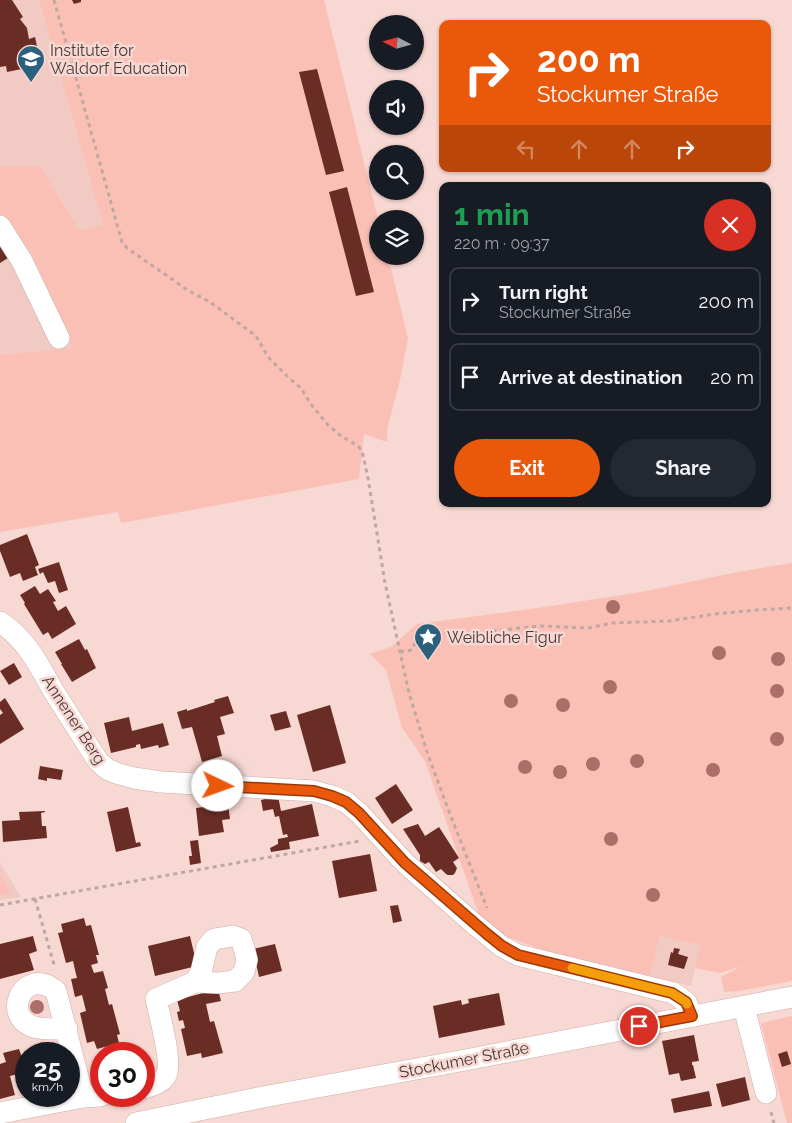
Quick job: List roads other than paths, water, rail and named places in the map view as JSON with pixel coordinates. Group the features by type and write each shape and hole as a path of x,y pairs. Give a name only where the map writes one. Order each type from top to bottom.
{"street":[{"path":"0,226 22,261 59,338"},
{"name":"Annener Berg","path":"0,622 17,635 32,654 98,761 107,770 134,778 161,782 314,791 332,796 346,802 359,813 405,863 502,946 518,955 672,993 686,1002 692,1016"},
{"path":"155,1084 165,1077 169,1068 156,999 196,982"},
{"path":"67,1029 35,1027 24,1021 18,1014 17,1002 26,988 38,984 56,990 67,1029 90,1091"},
{"name":"Stockumer Straße","path":"136,1123 263,1097 792,997"},
{"path":"744,1007 766,1093"},
{"path":"0,1114 90,1096"}],"place":[{"name":"Institute for Waldorf Education","path":"31,83"},
{"name":"Weibliche Figur","path":"428,661"}]}
